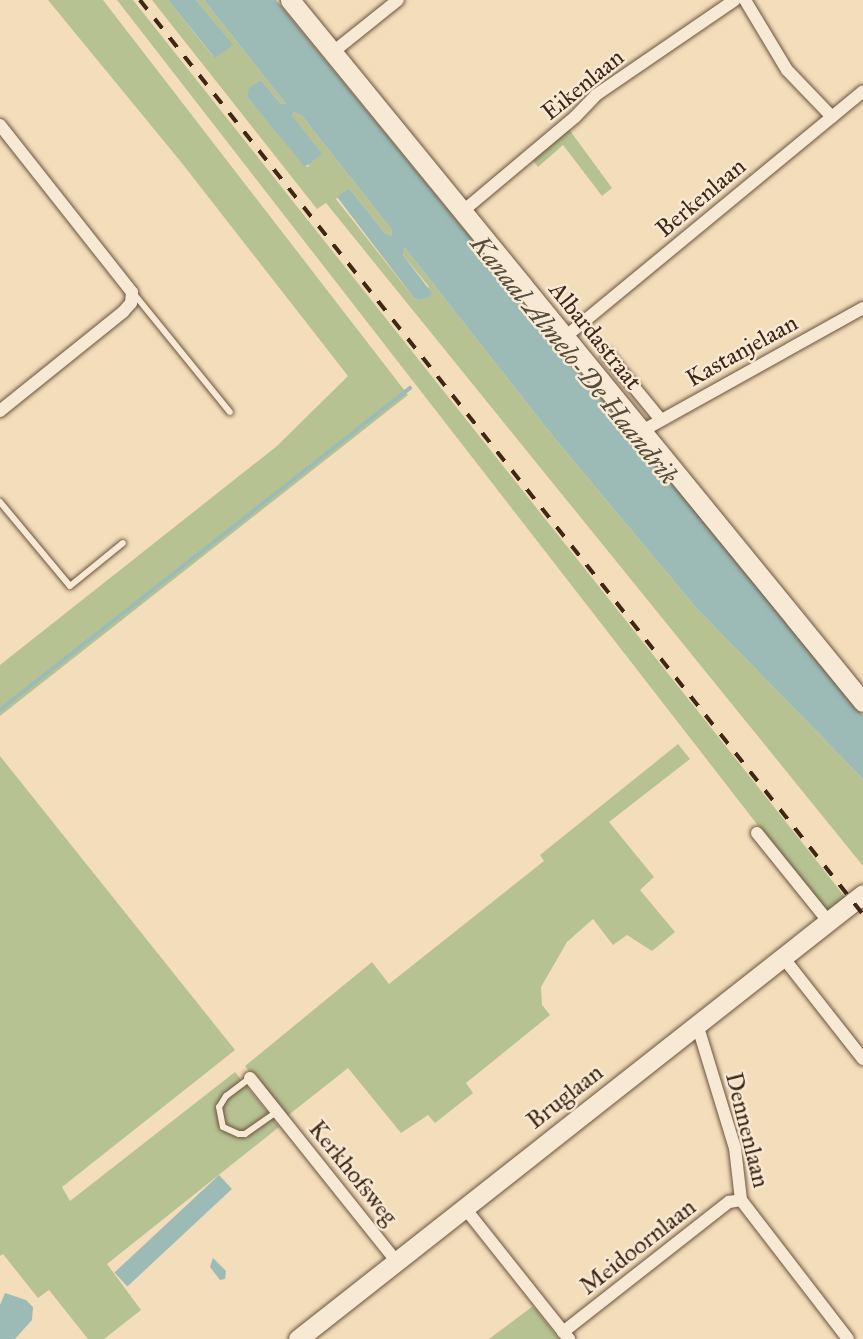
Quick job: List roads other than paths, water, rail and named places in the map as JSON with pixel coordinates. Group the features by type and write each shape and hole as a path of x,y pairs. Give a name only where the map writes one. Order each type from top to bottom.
{"street":[{"name":"Albardastraat","path":"290,0 861,694"},
{"path":"333,52 398,0"},
{"name":"Eikenlaan","path":"463,211 596,95 735,0"},
{"path":"746,0 787,70 832,117"},
{"name":"Berkenlaan","path":"565,337 863,91"},
{"path":"0,125 132,292 131,303 123,312 0,411"},
{"name":"Kastanjelaan","path":"642,431 863,308"},
{"name":"Albardastraat","path":"607,354 661,420"},
{"path":"757,833 828,921"},
{"name":"Bruglaan","path":"298,1339 863,894"},
{"path":"782,956 863,1059"},
{"name":"Dennenlaan","path":"696,1024 736,1148 741,1200 848,1339"},
{"name":"Kerkhofsweg","path":"250,1077 396,1261"},
{"name":"Meidoornlaan","path":"566,1335 729,1202 741,1200"},
{"path":"464,1207 566,1335"}],"lane":[{"path":"132,292 230,412"},
{"path":"0,502 70,586 123,543"},
{"name":"Kerkhofsweg","path":"250,1077 226,1096 219,1107 223,1127 245,1134 276,1112"}],"water":[{"path":"168,0 196,0 233,45 215,58"},
{"path":"204,0 276,0 863,716 863,779 698,610 552,435 405,248 403,255 432,293 431,296 418,300 414,298 337,197 349,188 384,232 391,236 392,230 302,116 294,112 292,116 322,154 305,167 247,97 249,88 261,80 281,104 286,104"},
{"path":"219,1175 232,1189 127,1286 114,1273"},
{"path":"213,1258 226,1271 225,1279 220,1280 210,1267"},
{"path":"5,1293 26,1300 33,1307 32,1320 15,1339 0,1339 0,1305"}],"waterway":[{"path":"0,710 410,388"}],"railway":[{"path":"140,0 863,914"}],"water label":[{"name":"Kanaal Almelo-De Haandrik","path":"574,360"}]}
